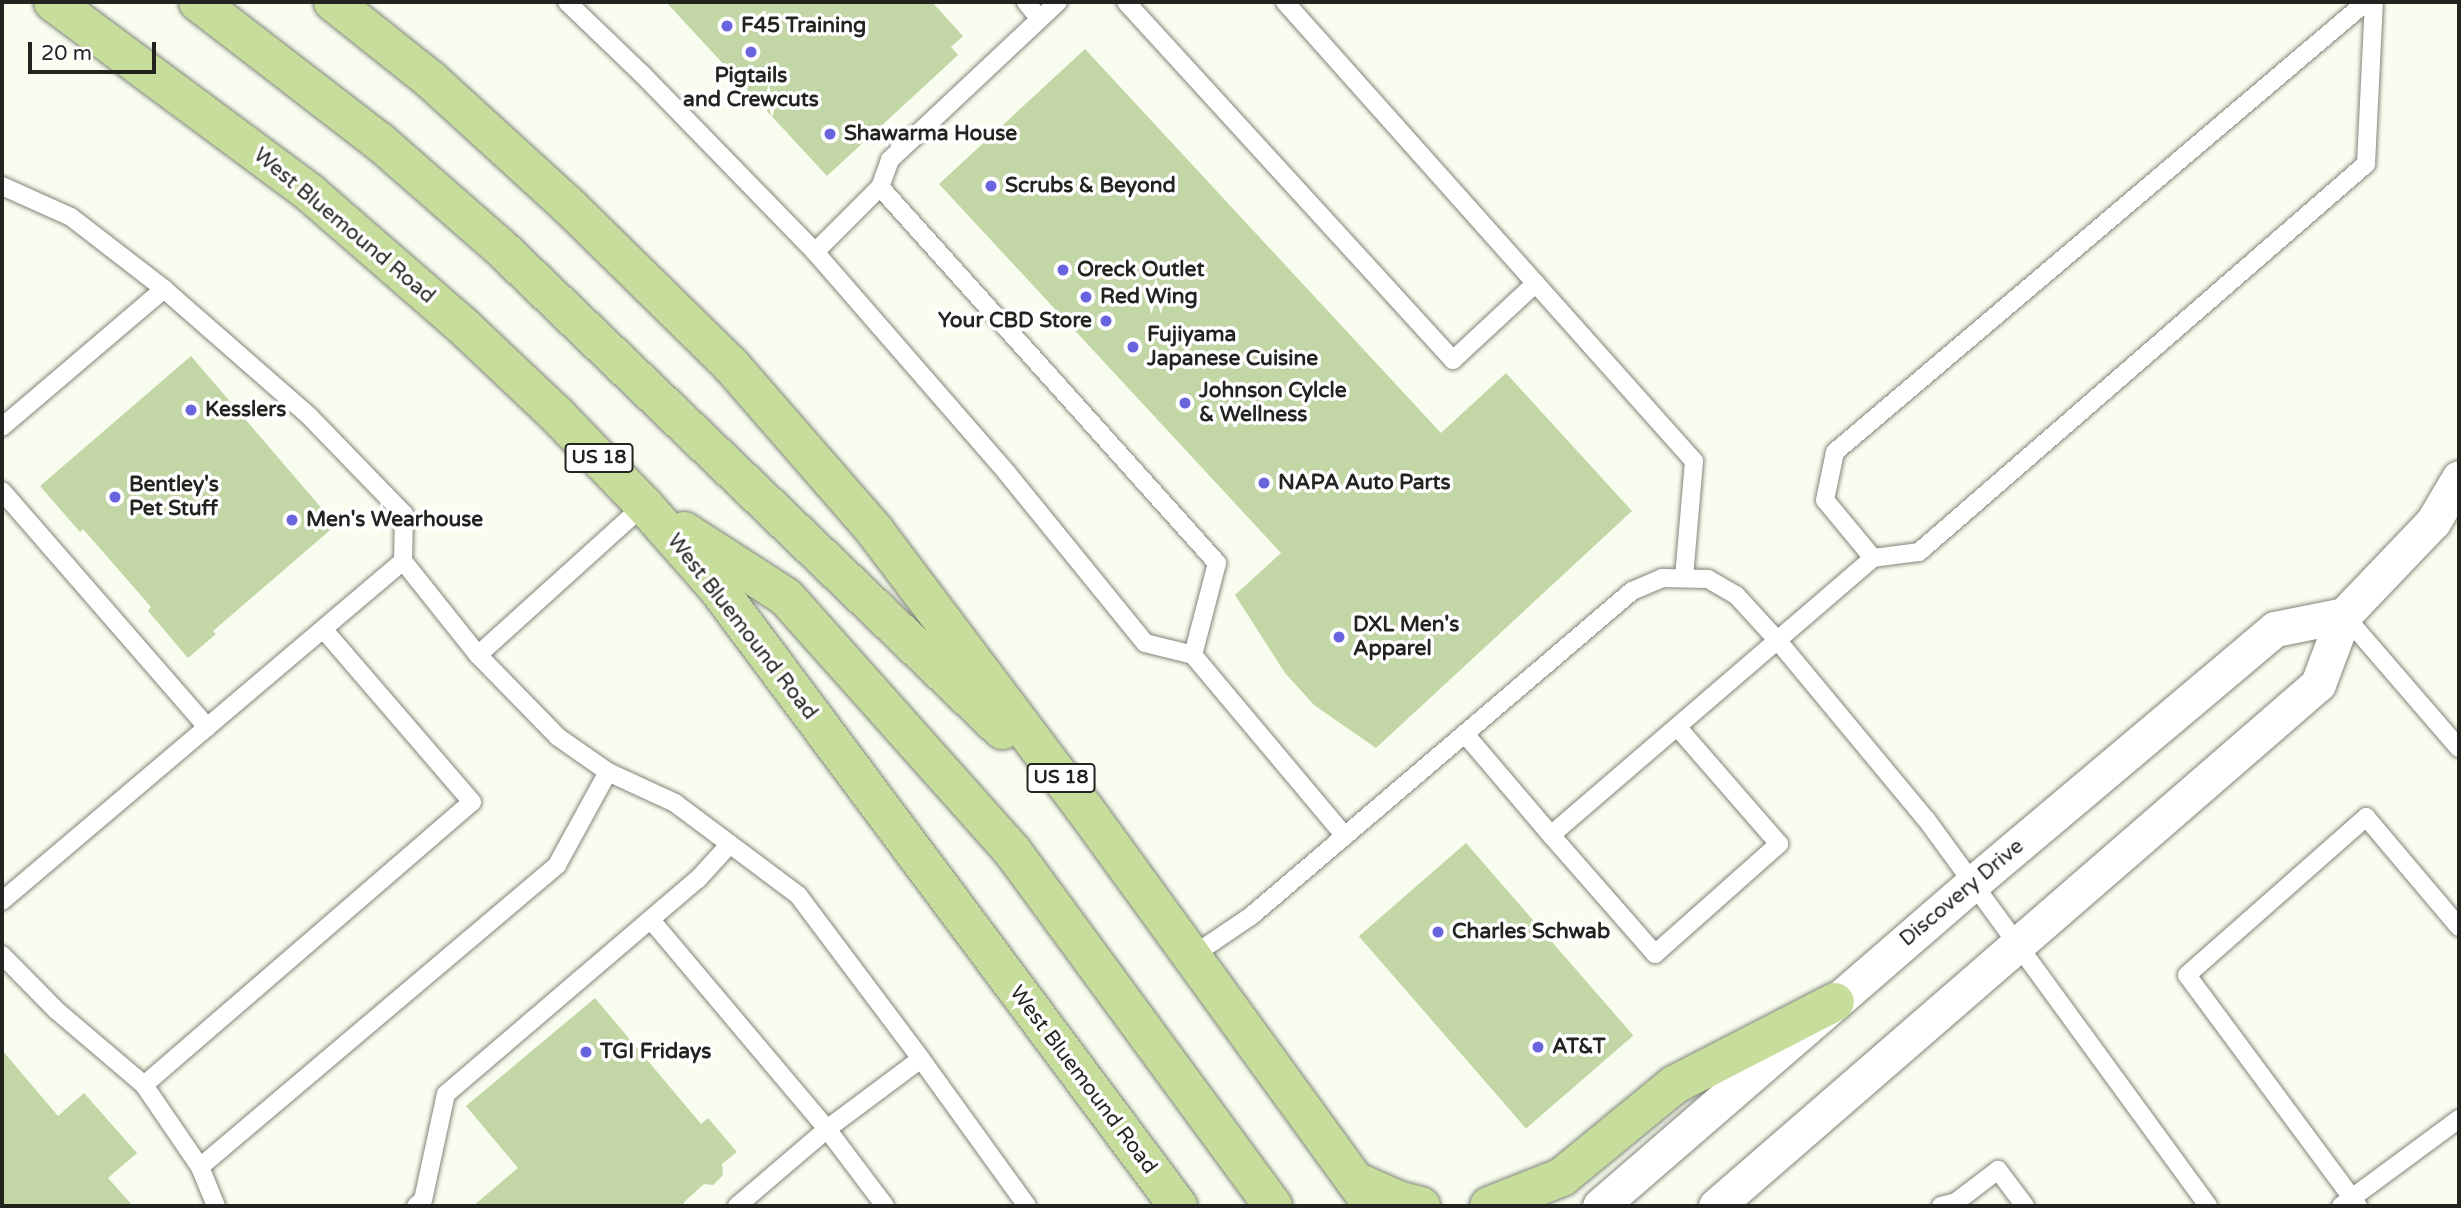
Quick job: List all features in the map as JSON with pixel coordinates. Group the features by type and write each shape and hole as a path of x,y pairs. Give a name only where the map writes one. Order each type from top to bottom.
{"main road":[{"path":"198,2 380,142 500,247 1084,808"},
{"name":"US 18","path":"333,2 430,80 569,206 730,365 875,531 1084,808 1364,1194"},
{"name":"West Bluemound Road","path":"49,4 310,193 472,335 645,505 718,589 1178,1206"},
{"path":"645,505 786,597 1013,852 1273,1206"},
{"path":"1489,1206 1562,1177 1674,1085 1835,1002"},
{"path":"1364,1194 1421,1206"}],"street":[{"path":"1716,1206 2318,684 2344,615 2433,522 2459,478"},
{"name":"Discovery Drive","path":"1600,1206 1972,884 2276,629 2344,615"}],"lane":[{"path":"567,2 643,75 815,253 1007,473 1145,643 1193,655 1345,836"},
{"path":"1026,2 1040,19"},
{"path":"815,253 880,187 890,160 1058,2"},
{"path":"1126,2 1453,360 1536,284"},
{"path":"1285,2 1694,461 1684,577"},
{"path":"1873,558 1825,500 1835,452 2366,2"},
{"path":"1551,835 1873,558 1919,552 2366,164 2374,2"},
{"path":"2,186 71,217 164,289 310,417 404,514 403,561 478,655 558,737 608,772 675,803 798,895 1027,1206"},
{"path":"880,187 1217,563 1193,655"},
{"path":"2,426 164,289"},
{"path":"2,491 207,727"},
{"path":"478,655 645,505"},
{"path":"2,901 403,561"},
{"path":"1192,956 1251,916 1632,592 1662,578 1708,579 1736,595 1778,641 1926,819 2208,1206"},
{"path":"2344,615 2459,748"},
{"path":"144,1085 472,802 323,629"},
{"path":"1465,734 1655,954 1779,844 1678,728"},
{"path":"200,1167 557,865 608,772"},
{"path":"2459,927 2366,817 2187,975 2351,1204 2459,1119"},
{"path":"416,1206 423,1200 446,1094 698,879 730,844"},
{"path":"650,920 827,1129 885,1206"},
{"path":"2,955 56,1010 144,1085 200,1167 216,1206"},
{"path":"737,1206 827,1129 921,1059"},
{"path":"1941,1206 1956,1202 1998,1170 2025,1206"}],"building":[{"path":"666,2 932,2 963,36 951,47 958,55 827,176"},
{"path":"1085,49 1441,433 1506,373 1632,511 1376,748 1314,705 1285,673 1235,595 1281,553 939,184"},
{"path":"191,356 336,525 213,631 216,634 188,658 148,611 151,607 83,529 80,532 40,486"},
{"path":"1466,843 1633,1035 1526,1129 1359,936"},
{"name":"TGI Fridays","path":"595,998 701,1124 708,1118 737,1152 722,1164 723,1175 713,1185 704,1184 684,1202 684,1206 473,1206 518,1168 466,1106"},
{"path":"2,1050 58,1116 84,1093 137,1153 108,1178 133,1206 2,1206"}],"place":[{"name":"F45 Training","path":"727,26"},
{"name":"Pigtails and Crewcuts","path":"751,52"},
{"name":"Shawarma House","path":"830,134"},
{"name":"Scrubs & Beyond","path":"991,186"},
{"name":"Oreck Outlet","path":"1063,270"},
{"name":"Red Wing","path":"1086,297"},
{"name":"Your CBD Store","path":"1106,321"},
{"name":"Fujiyama Japanese Cuisine","path":"1133,347"},
{"name":"Johnson Cylcle & Wellness","path":"1185,403"},
{"name":"Kesslers","path":"191,410"},
{"name":"NAPA Auto Parts","path":"1264,483"},
{"name":"Bentley's Pet Stuff","path":"115,497"},
{"name":"Men's Wearhouse","path":"292,520"},
{"name":"DXL Men's Apparel","path":"1339,637"},
{"name":"Charles Schwab","path":"1438,932"},
{"name":"AT&T","path":"1538,1047"},
{"name":"TGI Fridays","path":"586,1052"}]}
